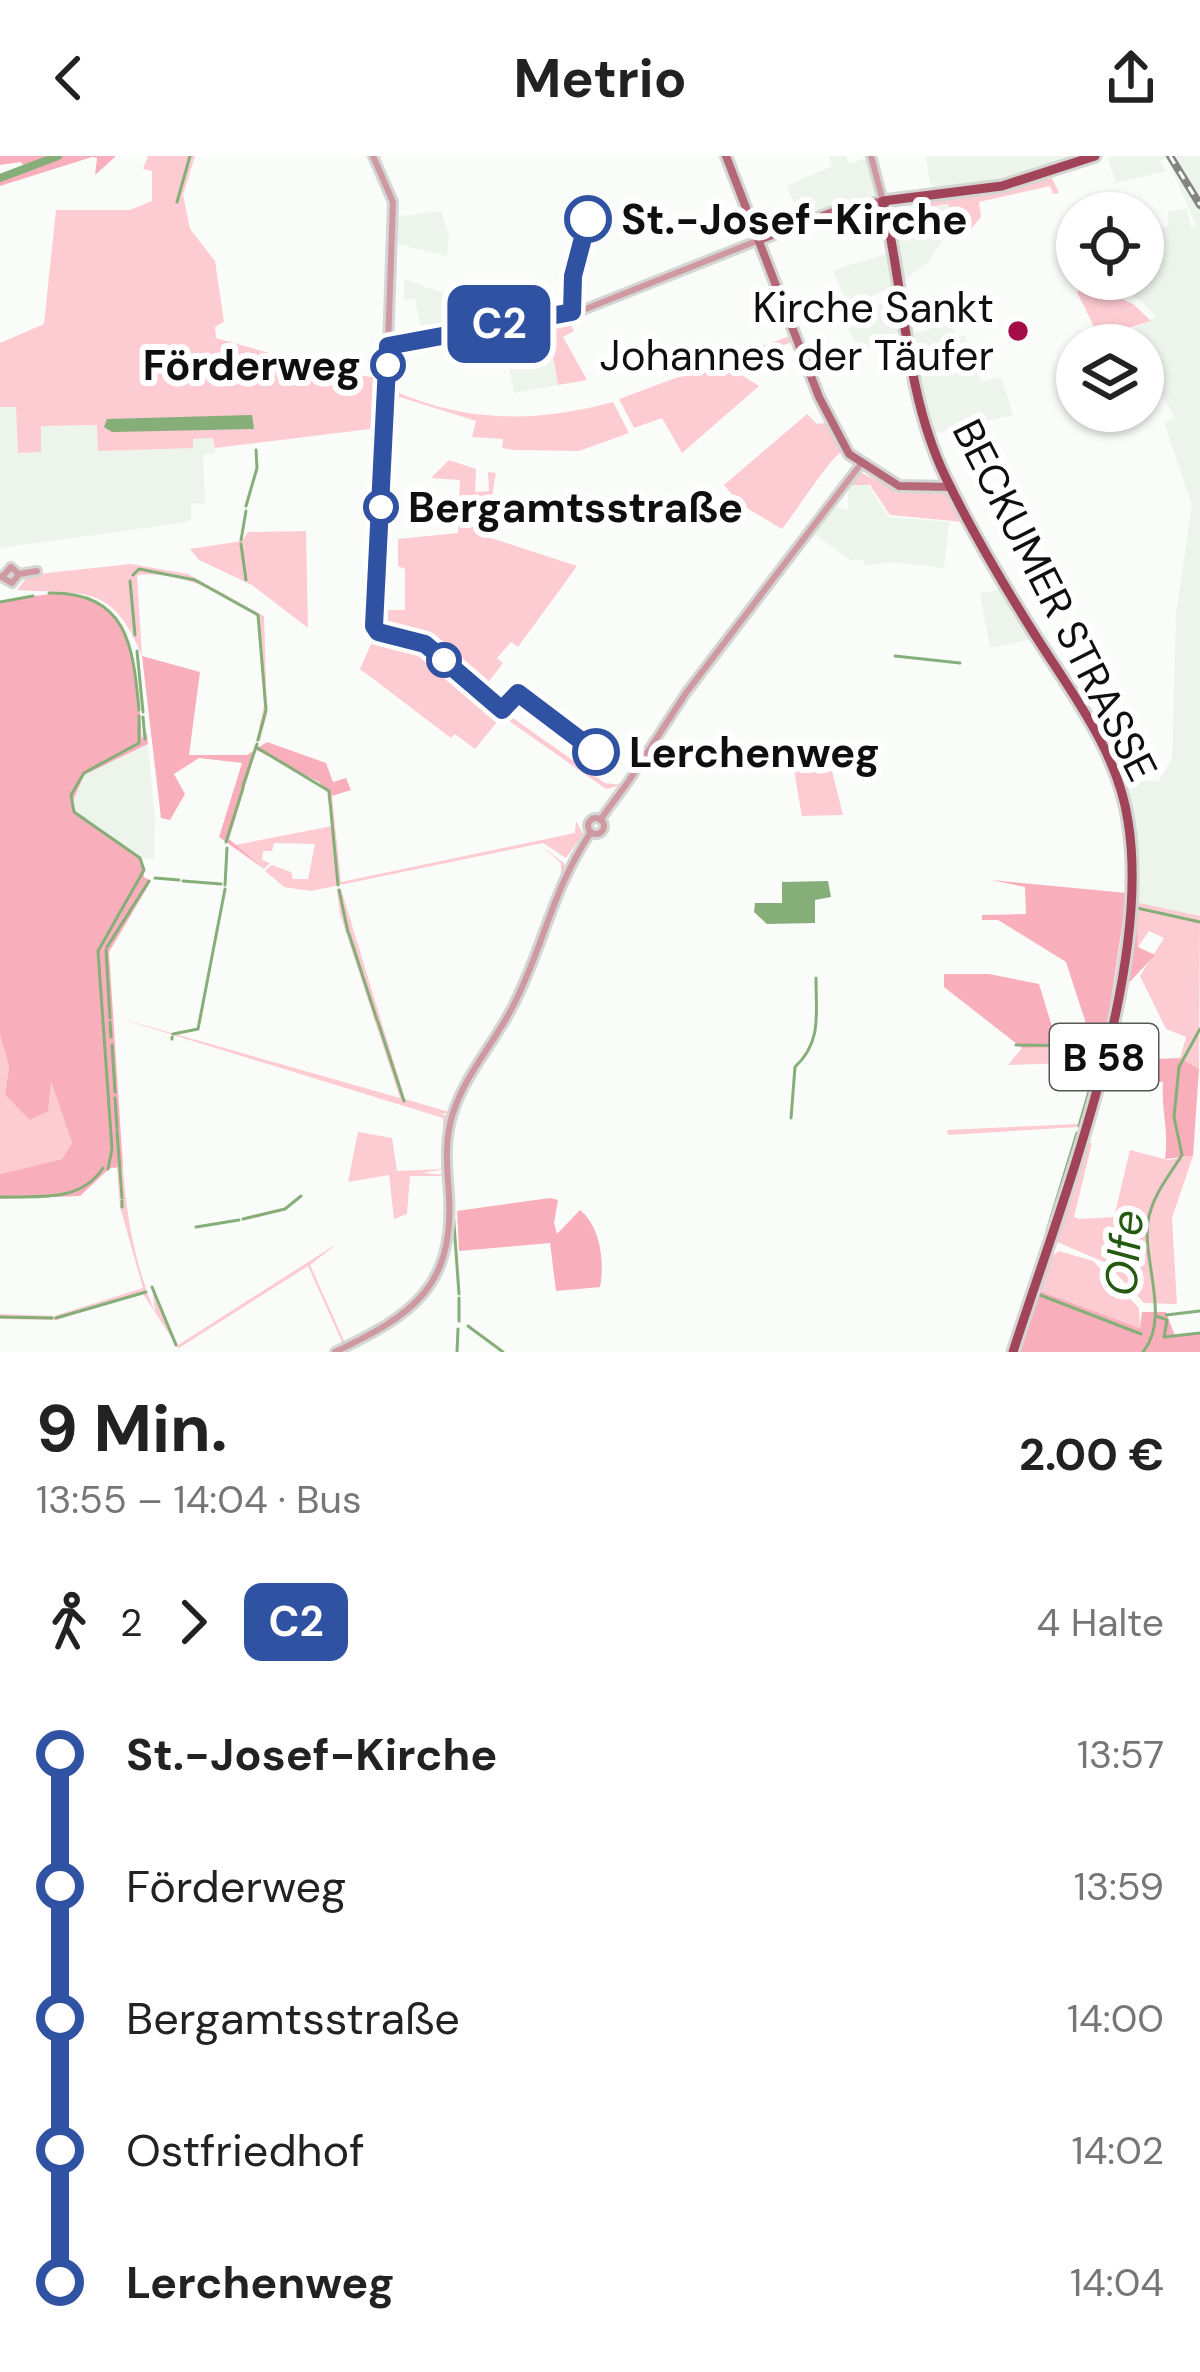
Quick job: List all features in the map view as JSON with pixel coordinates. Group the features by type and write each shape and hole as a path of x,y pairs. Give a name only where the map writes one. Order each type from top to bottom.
{"main road":[{"path":"726,156 840,441 860,465 899,486 951,487"},
{"path":"759,240 833,212 1016,183 1095,156"},
{"name":"BECKUMER STRASSE","path":"884,201 923,410 951,487 1107,754 1124,797 1130,838 1131,892 1109,1037 1013,1352"}],"street":[{"path":"373,156 393,202 388,346 572,312 759,240"},
{"name":"BECKUMER STRASSE","path":"871,156 884,201"},
{"path":"335,1352 410,1311 441,1268 449,1238 447,1144 454,1109 511,1010 561,880 591,832 590,821 600,820 686,693 860,465"},
{"path":"2,576 12,583 19,574 37,572"}],"shaded area":[{"path":"0,156 116,156 95,175 97,158 92,157 0,186 0,180 26,169 21,162 0,165"},
{"path":"148,156 195,156 183,195 190,229 215,261 224,322 215,327 216,338 344,374 373,377 376,366 385,368 378,428 215,448 213,438 193,439 193,448 98,451 97,425 41,426 41,452 18,453 16,407 0,407 0,343 44,324 56,210 130,210 152,201 152,171 143,169"},
{"path":"829,156 846,156 849,164 867,158 876,194 800,220 787,186 832,166"},
{"path":"926,156 1085,156 1002,182 936,190 930,184"},
{"path":"1200,156 1200,924 1131,914 1135,839 1123,776 1158,782 1172,759 1176,614 1192,505 1164,422 1175,418 1164,398 1164,324 1142,324 1156,317 1140,300 1164,300 1168,212 1187,208 1191,228 1196,226 1167,158 1160,161 1167,171 1116,183 1108,159"},
{"path":"1052,178 1059,192 1053,194 1050,186 979,202 981,217 971,229 958,232 948,204 920,208 916,203"},
{"path":"916,203 920,208 948,204 958,232 947,235 928,262 903,281 892,212 896,206"},
{"path":"441,211 449,236 447,256 393,243 395,217"},
{"path":"890,253 896,285 848,307 833,270"},
{"path":"404,279 448,295 447,331 422,335 415,298 404,300"},
{"path":"897,296 901,331 859,351 845,321"},
{"path":"1081,300 1124,300 1151,321 1141,324 1093,324"},
{"path":"567,316 574,331 563,337 587,380 558,385 553,356 543,358 535,322"},
{"path":"952,323 956,337 965,335 968,347 960,349 966,367 976,365 981,382 1001,377 1013,415 934,433 911,334"},
{"path":"790,336 792,342 727,366 759,386 682,453 662,418 634,428 619,399"},
{"path":"532,343 535,360 541,359 540,351 552,349 558,385 514,393 505,345"},
{"path":"390,389 446,408 500,416 556,414 613,402 629,433 579,451 502,448 503,439 472,437 476,421 390,394"},
{"path":"16,406 18,453 40,426 97,425 99,451 193,447 193,438 214,438 215,453 203,455 205,503 191,504 191,520 181,523 0,548 0,407"},
{"path":"807,414 817,424 825,423 853,465 840,453 782,529 740,504 724,485"},
{"path":"252,415 254,429 112,432 104,427 107,419"},
{"path":"449,460 476,469 475,492 489,491 488,472 496,473 485,536 577,566 518,647 511,642 497,658 503,663 480,693 426,642 377,629 378,610 405,610 405,569 398,566 398,539 458,533 460,480 431,478"},
{"path":"860,472 897,490 945,492 964,522 890,515 870,485 848,485"},
{"path":"848,485 868,485 889,517 949,522 944,568 892,562 865,566 864,560 851,560 811,532 832,504 848,511"},
{"path":"306,531 308,628 252,585 199,560 190,549 242,541 248,532"},
{"path":"131,564 188,574 264,616 267,714 260,740 256,742 264,705 259,627 257,616 244,607 184,580 137,575 142,656 131,632 106,603 77,593 17,590 28,576"},
{"path":"1001,589 1032,639 990,648 980,594"},
{"path":"64,592 89,598 121,626 135,668 142,739 147,733 148,744 84,775 72,803 75,811 140,857 144,877 151,881 109,952 123,1167 110,1168 80,1196 0,1199 0,1174 62,1159 72,1143 51,1081 48,1111 30,1120 5,1095 9,1066 0,1035 0,601"},
{"path":"376,633 403,636 429,648 465,684 605,783 622,785 606,789 502,716 475,749 455,734 451,738 360,669"},
{"path":"142,656 200,672 189,755 247,755 267,742 326,763 333,782 346,778 351,790 332,796 319,782 256,750 229,839 264,869 219,837 242,763 199,758 174,774 185,794 170,820 161,818"},
{"path":"148,744 154,860 140,857 75,811 72,803 84,775"},
{"path":"814,755 818,774 832,771 843,815 802,816 792,759"},
{"path":"327,793 332,796 341,882 575,833 576,821 583,834 566,858 543,843 311,891 284,887 265,871 272,865 291,872 293,879 308,879 315,844 274,843 272,851 263,851 262,860 270,863 264,869 235,845 332,826"},
{"path":"541,846 564,863 565,869 520,988 451,1114 439,1113 450,1117 446,1169 422,1173 447,1175 443,1238 436,1265 425,1289 409,1309 362,1341 328,1352 343,1344 308,1266 179,1348 181,1352 143,1294 56,1320 0,1319 0,1314 54,1316 143,1288 120,1207 117,1168 123,1167 142,1278 155,1312 152,1286 178,1345 338,1243 310,1265 345,1343 397,1313 415,1297 437,1260 443,1236 444,1176 410,1176 407,1214 394,1219 389,1175 348,1182 358,1132 392,1138 397,1171 443,1169 443,1118 115,1017 400,1098 340,914 337,890 341,889 405,1099 449,1112 513,1000 561,873 561,863"},
{"path":"991,880 1127,893 1104,1047 1022,1048 944,987 944,974 989,974 1039,984 1057,1043 1092,1042 1066,962 998,920 982,920 982,915 1026,914 1025,887"},
{"path":"828,881 831,897 815,900 815,923 767,924 754,912 755,903 782,903 782,882"},
{"path":"1132,905 1200,916 1199,1069 1180,1058 1186,1037 1166,1029 1140,976 1164,938 1149,931 1138,947 1137,915 1131,913"},
{"path":"1131,914 1137,915 1138,947 1155,955 1126,986 1115,1046 1129,1047 1133,1060 1180,1058 1199,1069 1193,1156 1165,1159 1163,1082 1102,1077"},
{"path":"0,1035 9,1066 5,1095 30,1119 51,1080 72,1143 62,1159 0,1174"},
{"path":"1104,1047 1079,1127 948,1135 947,1130 1078,1124 1096,1062 1008,1065 1022,1048"},
{"path":"1086,1142 1092,1143 1074,1217 1079,1219 1114,1217 1130,1150 1168,1160 1193,1156 1172,1218 1177,1304 1144,1303 1106,1263 1055,1241"},
{"path":"558,1200 557,1234 580,1210 592,1225 601,1255 600,1287 556,1291 550,1243 459,1251 457,1211"},
{"path":"1059,1251 1093,1261 1139,1308 1140,1328 1040,1291 1016,1352 1049,1258"},
{"path":"1040,1291 1140,1328 1142,1312 1166,1312 1175,1336 1200,1333 1200,1352 1020,1352"}],"waterway":[{"path":"0,178 58,156"},
{"path":"177,202 190,156"},
{"path":"246,506 257,468 256,450"},
{"path":"241,540 246,511"},
{"path":"241,544 246,580"},
{"path":"133,575 139,569 195,580 258,615 266,710 258,740"},
{"path":"130,581 135,635"},
{"path":"49,593 75,595 111,613 129,645 139,710"},
{"path":"0,602 33,596"},
{"path":"137,651 143,712"},
{"path":"895,656 960,663"},
{"path":"108,1169 112,1149 98,951 144,870 140,858 74,812 71,795 84,773 139,743 139,716"},
{"path":"143,717 145,739"},
{"path":"243,786 257,744"},
{"path":"256,747 329,791 338,885"},
{"path":"226,842 243,788"},
{"path":"225,885 227,848"},
{"path":"155,878 179,880"},
{"path":"107,947 149,881"},
{"path":"183,881 221,884"},
{"path":"173,1034 198,1029 225,889"},
{"path":"339,890 348,932"},
{"path":"1137,908 1200,922"},
{"path":"349,934 377,1020"},
{"path":"106,950 110,1018"},
{"path":"791,1118 795,1067 810,1048 816,1027 816,978"},
{"path":"110,1022 111,1037"},
{"path":"378,1022 404,1101"},
{"name":"Olfe","path":"1143,1352 1155,1323 1148,1221 1182,1155 1174,1117 1179,1067 1200,1029"},
{"path":"112,1045 115,1092"},
{"path":"1016,1045 1102,1046 1099,1061"},
{"path":"1079,1126 1097,1064"},
{"path":"115,1098 117,1128"},
{"path":"117,1131 122,1198"},
{"path":"1047,1231 1077,1133"},
{"path":"0,1197 70,1192 83,1187 103,1168"},
{"path":"451,1182 459,1294"},
{"path":"243,1219 285,1209 301,1196"},
{"path":"122,1201 122,1207"},
{"path":"196,1227 239,1220"},
{"path":"152,1287 176,1345"},
{"path":"56,1318 146,1292"},
{"path":"1018,1323 1028,1292"},
{"path":"1040,1295 1141,1334"},
{"path":"459,1298 459,1321"},
{"path":"1166,1315 1200,1311"},
{"path":"1156,1316 1167,1320 1164,1337 1200,1333"},
{"path":"0,1317 52,1318"},
{"path":"468,1326 503,1352"},
{"path":"457,1352 458,1329"}],"railway":[{"path":"1170,156 1200,205"}],"bus line":[{"name":"C2","path":"588,219 573,276 572,312 388,346 374,626 378,632 406,635 436,651 464,681 502,710 518,693 596,752"}],"place":[{"name":"St.-Josef-Kirche","path":"588,219"},
{"name":"Kirche Sankt Johannes der Täufer","path":"1018,331"},
{"name":"Förderweg","path":"388,365"},
{"name":"Bergamtsstraße","path":"381,507"},
{"name":"Lerchenweg","path":"596,752"}]}
